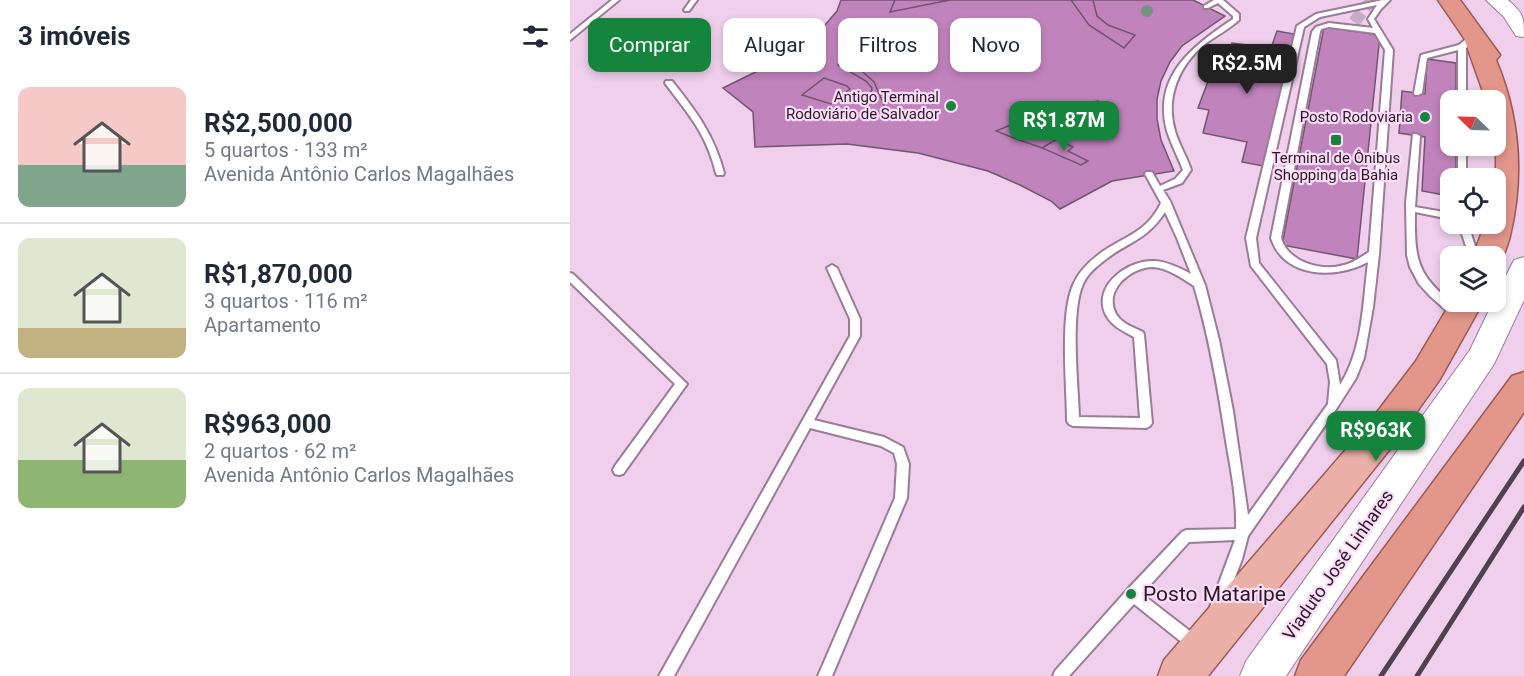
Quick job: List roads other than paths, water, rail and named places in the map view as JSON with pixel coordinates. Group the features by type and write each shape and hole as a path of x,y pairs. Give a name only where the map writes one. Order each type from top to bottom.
{"highway":[{"path":"1449,0 1500,101 1507,132 1506,198 1492,246"},
{"path":"1468,41 1524,110"},
{"path":"1381,434 1428,370 1461,312"},
{"path":"1317,676 1524,385"}],"main road":[{"path":"1496,0 1511,13 1524,31"},
{"name":"Viaduto José Linhares","path":"1261,676 1483,356 1524,267"},
{"path":"1191,663 1381,434"}],"lane":[{"path":"570,38 616,0"},
{"path":"687,10 694,0"},
{"path":"1158,189 1175,185 1183,179 1187,170 1170,129 1168,112 1173,80 1180,66 1201,43 1236,20 1237,15 1219,0 1206,7"},
{"path":"1132,594 1191,663 1242,534 1352,375 1359,358 1368,307 1389,50 1371,19 1386,1"},
{"path":"1331,408 1335,382 1332,363 1254,264 1251,238 1301,26 1318,15 1386,1"},
{"path":"1374,254 1355,266 1336,270 1317,268 1299,263 1284,255 1277,246 1276,238 1316,32 1323,26 1329,25 1378,31"},
{"path":"1418,93 1421,60 1468,41 1463,90"},
{"path":"669,83 702,124 714,148 720,173"},
{"path":"1416,136 1410,242 1414,267 1423,282 1440,293"},
{"path":"1149,174 1166,201 1188,249 1200,285 1225,396 1238,481 1242,534"},
{"path":"1166,201 1159,218 1146,232 1102,257 1088,270 1078,285 1072,304 1073,421 1146,423 1139,335 1118,324 1111,313 1108,298 1113,283 1123,272 1137,264 1154,264 1182,274 1200,285"},
{"path":"1412,209 1440,214"},
{"path":"666,676 855,336 855,319 832,268"},
{"path":"570,276 681,384 619,470"},
{"path":"808,423 884,442 899,450 903,464 901,498 825,676"},
{"path":"1060,676 1186,536 1242,534"}],"tunnel":[{"path":"1354,22 1372,0"}],"railway":[{"path":"1381,676 1524,461"},
{"path":"1417,676 1524,507"}],"place":[{"name":"Antigo Terminal Rodoviário de Salvador","path":"951,106"},
{"name":"Posto Rodoviaria","path":"1425,117"},
{"name":"Terminal de Ônibus Shopping da Bahia","path":"1336,140"},
{"name":"Posto Mataripe","path":"1131,594"}]}
